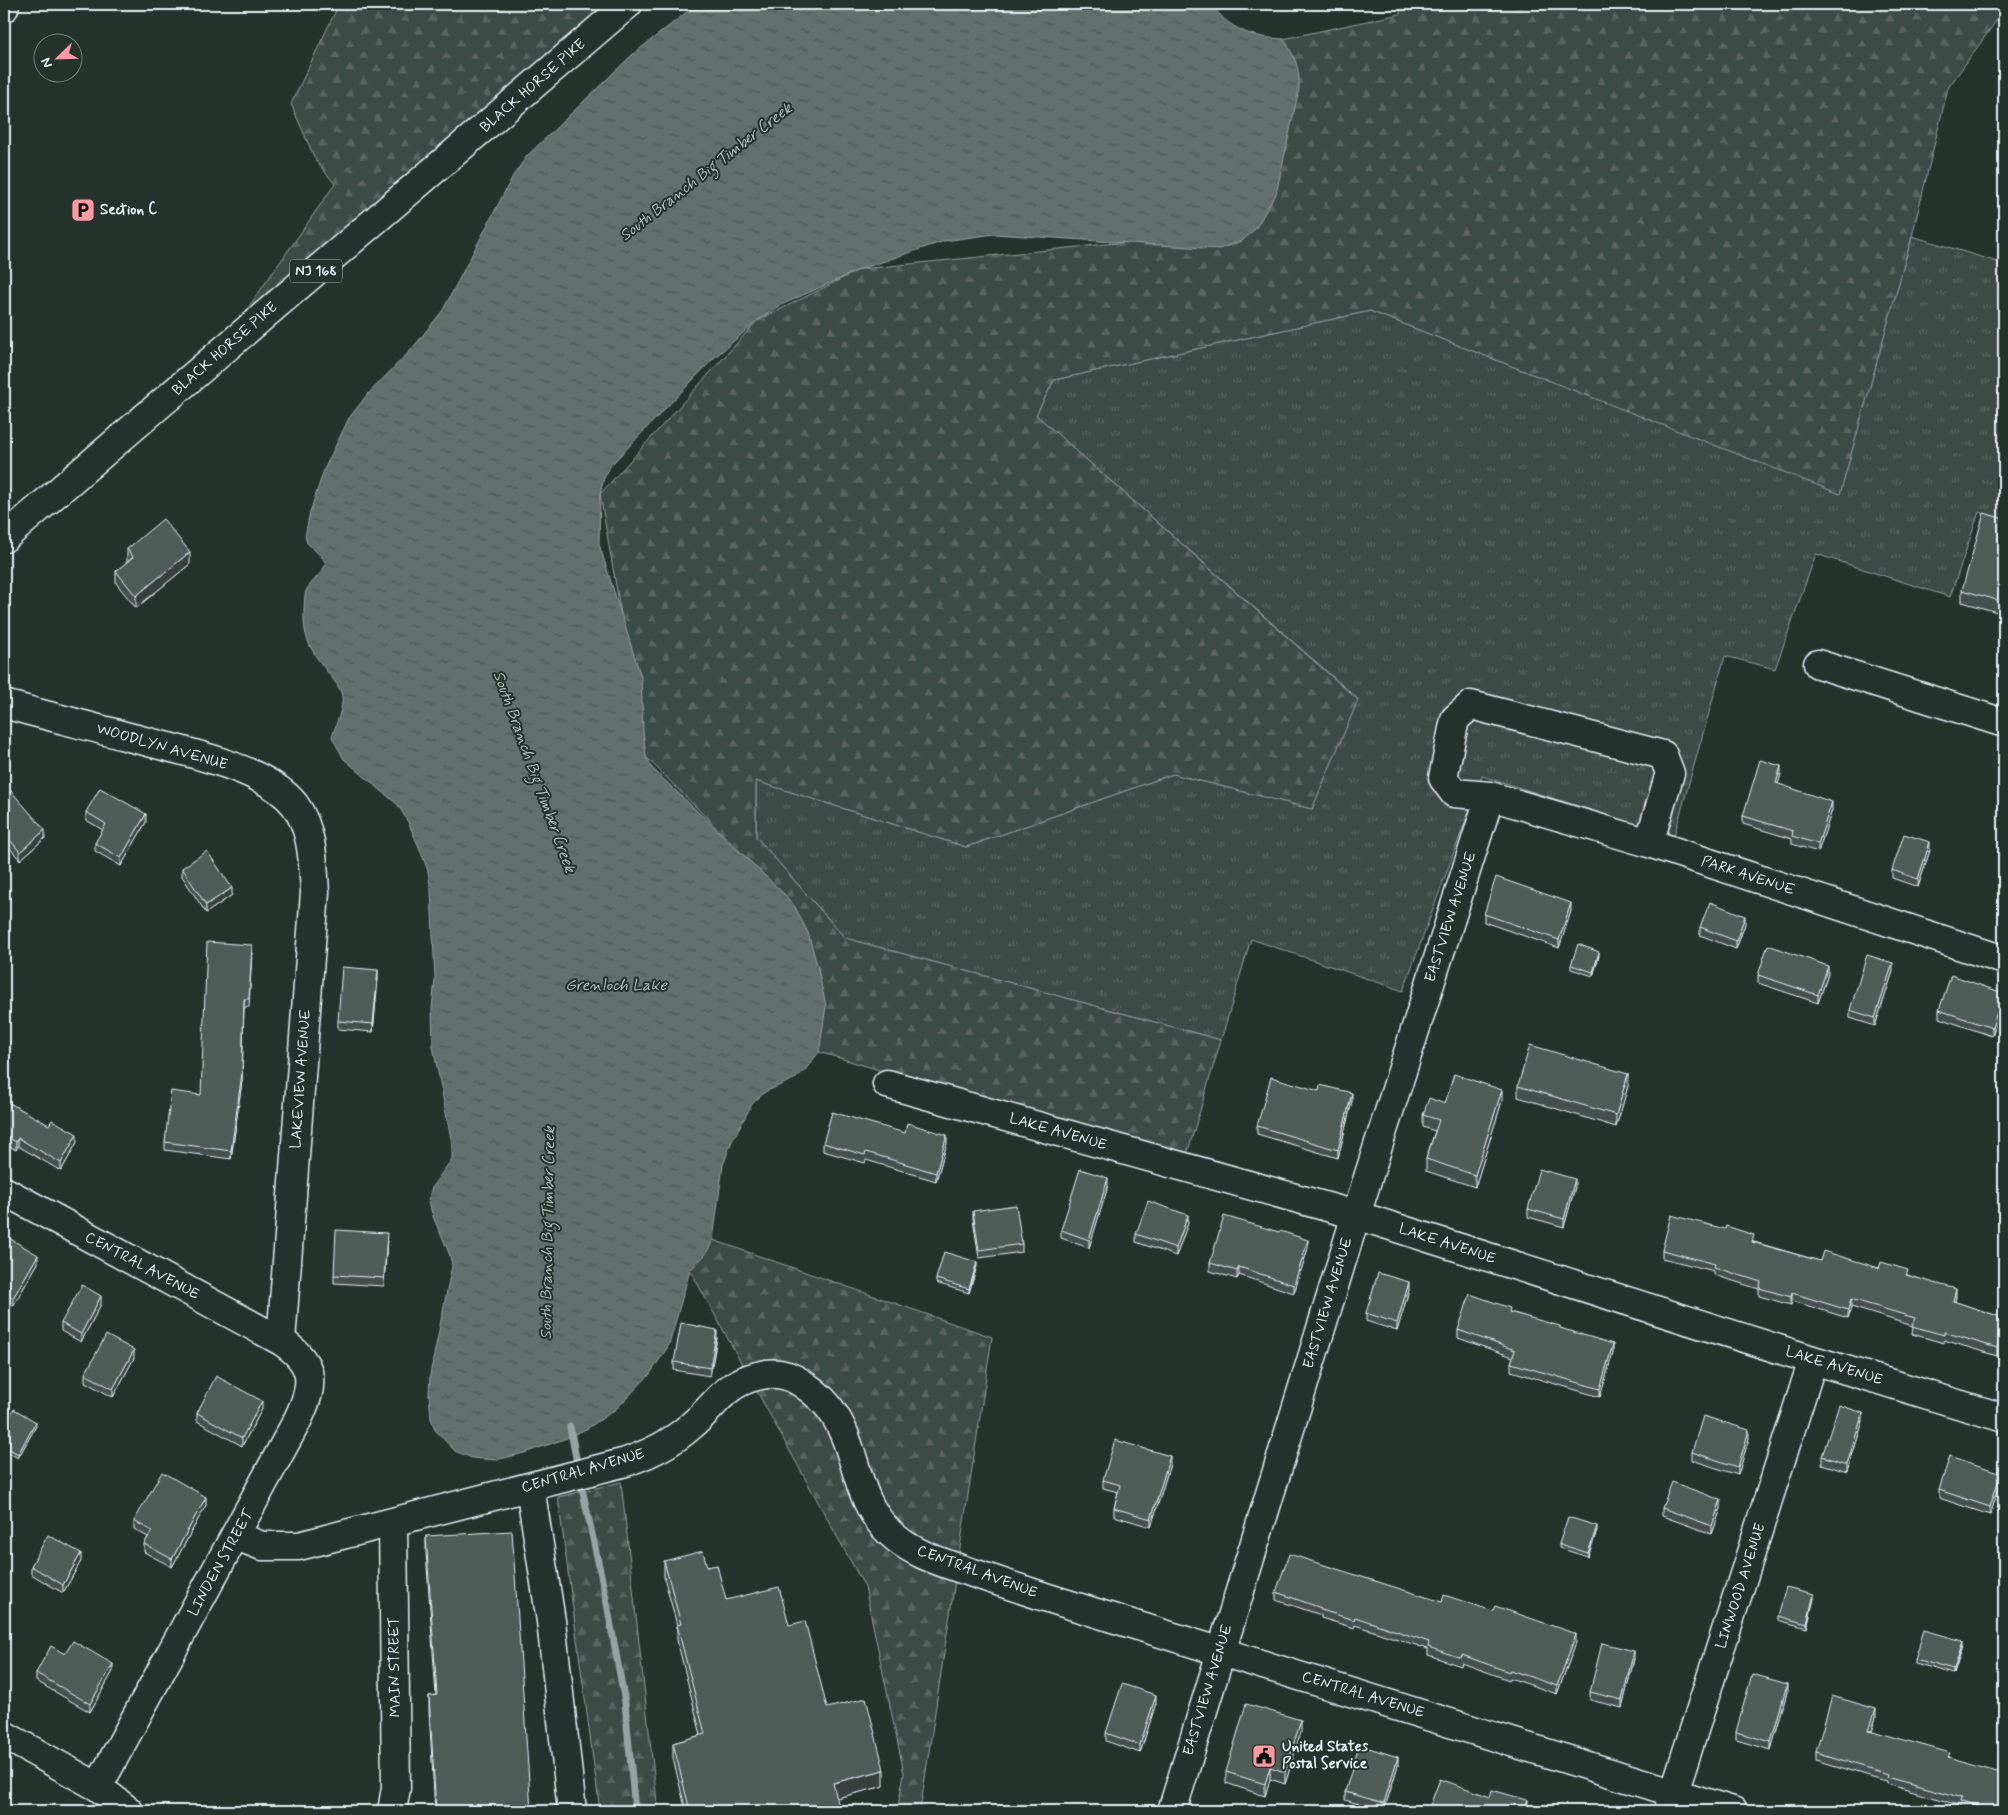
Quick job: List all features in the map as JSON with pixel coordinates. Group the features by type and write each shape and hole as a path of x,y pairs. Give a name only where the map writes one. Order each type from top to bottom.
{"street":[{"path":"4,8 6,4"},
{"name":"BLACK HORSE PIKE","path":"4,538 628,4"},
{"path":"1818,664 2004,723"},
{"name":"WOODLYN AVENUE","path":"4,704 199,756 251,774 281,790 295,805 302,819"},
{"name":"PARK AVENUE","path":"1649,843 1670,773 1663,756 1471,705 1455,719 1443,778 1454,793 1490,796 1649,843 2004,960"},
{"name":"EASTVIEW AVENUE","path":"1172,1811 1356,1215 1490,796"},
{"name":"LAKEVIEW AVENUE","path":"281,1341 315,892 311,843 302,819"},
{"name":"LAKE AVENUE","path":"887,1084 1356,1215 2004,1418"},
{"name":"CENTRAL AVENUE","path":"4,1191 281,1341"},
{"name":"LINDEN STREET","path":"98,1787 236,1536 309,1395 311,1383 308,1370 293,1349 281,1341"},
{"name":"LINWOOD AVENUE","path":"1671,1802 1814,1360"},
{"name":"CENTRAL AVENUE","path":"236,1536 262,1546 299,1546 626,1462 660,1448 694,1424 726,1389 740,1381 757,1375 776,1373 794,1378 809,1388 836,1416 864,1493 875,1515 889,1533 907,1546 932,1558 1045,1597 1220,1651 1671,1802 1733,1811"},
{"path":"530,1487 551,1621 572,1811"},
{"name":"MAIN STREET","path":"392,1811 396,1788 393,1522"},
{"path":"4,1735 98,1787 129,1811"}],"green space":[{"path":"339,4 628,4 210,362 335,184 316,161 291,104"},
{"path":"1401,4 2004,4 2004,10 1948,88 1912,236 1840,494 1370,311 1054,380 1036,415 1358,700 1312,809 1173,774 966,847 756,781 756,837 845,938 1221,1040 1185,1161 819,1052 795,907 646,757 600,494 757,321 861,269 1255,229 1283,39 1400,14"},
{"path":"1912,236 2004,264 2004,520 1979,512 1950,597 1816,554 1775,669 1725,656 1674,836 1482,776 1403,991 1251,939 1221,1040 845,938 756,837 756,781 966,847 1173,774 1312,809 1358,699 1036,415 1054,380 1370,311 1840,493"},
{"path":"713,1240 992,1337 920,1811 897,1811 904,1773 865,1587 690,1270"},
{"path":"621,1482 658,1811 600,1811 558,1497"}],"water":[{"name":"Grenloch Lake","path":"697,4 1212,4 1218,13 1233,26 1261,37 1283,39 1296,62 1299,75 1299,89 1276,194 1255,229 1242,241 1219,249 994,234 944,241 861,269 781,305 757,321 713,359 611,465 604,478 600,494 599,544 641,677 646,757 652,768 784,894 795,907 808,933 826,1006 819,1052 796,1078 765,1092 752,1104 732,1141 723,1165 713,1240 706,1254 690,1270 669,1345 650,1374 616,1409 588,1428 567,1438 524,1453 496,1460 472,1458 455,1451 435,1430 431,1418 429,1394 430,1375 452,1266 433,1216 430,1197 434,1184 452,1159 452,1144 433,1046 432,1009 435,979 431,890 428,871 408,822 398,805 344,759 332,737 341,711 342,696 337,685 309,643 304,618 306,591 326,564 323,558 307,543 305,536 310,512 324,470 349,418 367,395 412,349 443,310 513,176 526,157 632,55"}],"building":[{"path":"1984,513 2004,519 2004,602 1962,590"},
{"path":"163,519 190,552 136,596 116,571 133,557 127,549"},
{"path":"1760,760 1781,766 1776,783 1832,802 1818,844 1792,836 1793,831 1743,816"},
{"path":"4,783 45,830 20,852 4,833"},
{"path":"100,788 146,814 121,858 95,843 106,824 86,812"},
{"path":"1904,834 1930,842 1918,879 1892,870"},
{"path":"207,851 232,888 206,905 182,868"},
{"path":"1496,877 1571,903 1559,940 1484,914"},
{"path":"1710,902 1745,916 1736,941 1700,927"},
{"path":"207,942 252,945 249,999 244,999 242,1073 231,1151 165,1142 171,1091 201,1095"},
{"path":"1578,944 1599,952 1593,972 1571,965"},
{"path":"1768,945 1828,966 1818,995 1758,975"},
{"path":"1867,955 1893,963 1875,1018 1850,1010"},
{"path":"342,967 378,970 373,1024 338,1021"},
{"path":"1951,975 2003,993 1992,1028 1939,1010"},
{"path":"1530,1045 1628,1074 1616,1115 1518,1086"},
{"path":"1454,1074 1502,1090 1475,1175 1426,1159 1439,1120 1423,1115 1429,1098 1445,1104"},
{"path":"1271,1077 1319,1091 1320,1085 1352,1093 1338,1150 1257,1126"},
{"path":"4,1100 49,1125 52,1120 77,1134 61,1163 18,1138 16,1142 4,1135"},
{"path":"832,1112 905,1133 907,1123 947,1135 936,1173 866,1152 865,1155 823,1143"},
{"path":"1080,1169 1108,1178 1089,1240 1061,1230"},
{"path":"1539,1169 1575,1179 1564,1219 1528,1209"},
{"path":"1148,1201 1188,1215 1176,1248 1136,1234"},
{"path":"1016,1205 1022,1244 979,1250 973,1211"},
{"path":"1671,1215 1725,1229 1726,1226 1754,1235 1752,1242 1820,1261 1823,1251 1879,1268 1881,1262 1908,1270 1906,1275 1956,1289 1953,1301 2004,1318 2004,1325 1997,1348 1944,1332 1944,1335 1912,1326 1915,1318 1851,1299 1848,1310 1792,1293 1791,1297 1759,1288 1761,1282 1714,1267 1715,1264 1662,1250"},
{"path":"1224,1216 1308,1240 1294,1285 1239,1267 1237,1271 1210,1263"},
{"path":"336,1230 387,1233 384,1278 334,1275"},
{"path":"7,1237 38,1255 13,1298 4,1293 4,1241"},
{"path":"944,1252 977,1262 969,1289 936,1279"},
{"path":"1378,1273 1409,1282 1397,1323 1366,1313"},
{"path":"82,1285 101,1296 81,1334 61,1323"},
{"path":"1470,1294 1510,1308 1509,1312 1560,1326 1560,1328 1613,1344 1600,1389 1511,1363 1515,1350 1458,1330"},
{"path":"681,1323 717,1330 710,1368 674,1362"},
{"path":"106,1335 134,1350 113,1389 85,1374"},
{"path":"216,1376 262,1401 242,1438 197,1413"},
{"path":"1839,1405 1863,1413 1847,1464 1822,1456"},
{"path":"14,1409 36,1422 18,1454 4,1446 4,1427"},
{"path":"1703,1416 1749,1430 1738,1467 1692,1452"},
{"path":"1115,1440 1170,1456 1151,1519 1114,1508 1120,1485 1103,1480"},
{"path":"1950,1456 2001,1473 1990,1507 1939,1490"},
{"path":"162,1472 206,1497 172,1559 144,1544 152,1531 134,1521"},
{"path":"1672,1482 1721,1500 1712,1526 1662,1508"},
{"path":"1568,1517 1597,1526 1588,1553 1559,1544"},
{"path":"512,1531 531,1811 436,1811 429,1696 437,1695 426,1536"},
{"path":"48,1535 81,1553 63,1585 31,1566"},
{"path":"703,1551 707,1567 717,1565 726,1600 779,1587 789,1625 805,1621 827,1708 866,1698 884,1770 833,1783 840,1811 748,1811 747,1808 733,1811 690,1811 673,1743 705,1734 677,1625 681,1624 664,1561"},
{"path":"1289,1554 1442,1602 1444,1595 1493,1611 1495,1606 1576,1634 1557,1686 1510,1670 1509,1672 1462,1655 1461,1658 1428,1647 1429,1642 1355,1617 1354,1620 1321,1610 1321,1608 1276,1592"},
{"path":"1786,1587 1814,1594 1807,1624 1778,1616"},
{"path":"1924,1630 1963,1641 1954,1670 1915,1659"},
{"path":"73,1641 113,1664 90,1704 36,1673 51,1646 65,1654"},
{"path":"1602,1643 1634,1651 1622,1700 1590,1692"},
{"path":"1752,1674 1787,1684 1771,1742 1736,1732"},
{"path":"1122,1684 1156,1695 1140,1745 1106,1733"},
{"path":"1832,1696 1876,1709 1869,1730 1950,1753 1948,1758 2004,1774 2004,1811 1996,1811 1962,1802 1963,1798 1886,1777 1887,1774 1816,1752"},
{"name":"United States Postal Service","path":"1246,1704 1301,1720 1285,1772 1270,1767 1265,1784 1226,1772"},
{"path":"1359,1745 1398,1757 1384,1803 1345,1792"},
{"path":"1440,1779 1490,1797 1492,1790 1527,1800 1524,1809 1530,1811 1428,1811"}],"waterway":[{"name":"South Branch Big Timber Creek","path":"570,1427 578,1468"},
{"name":"South Branch Big Timber Creek","path":"580,1479 606,1598 625,1703 635,1811"}],"place":[{"name":"Section C","path":"83,210"},
{"name":"United States Postal Service","path":"1264,1756"}]}
